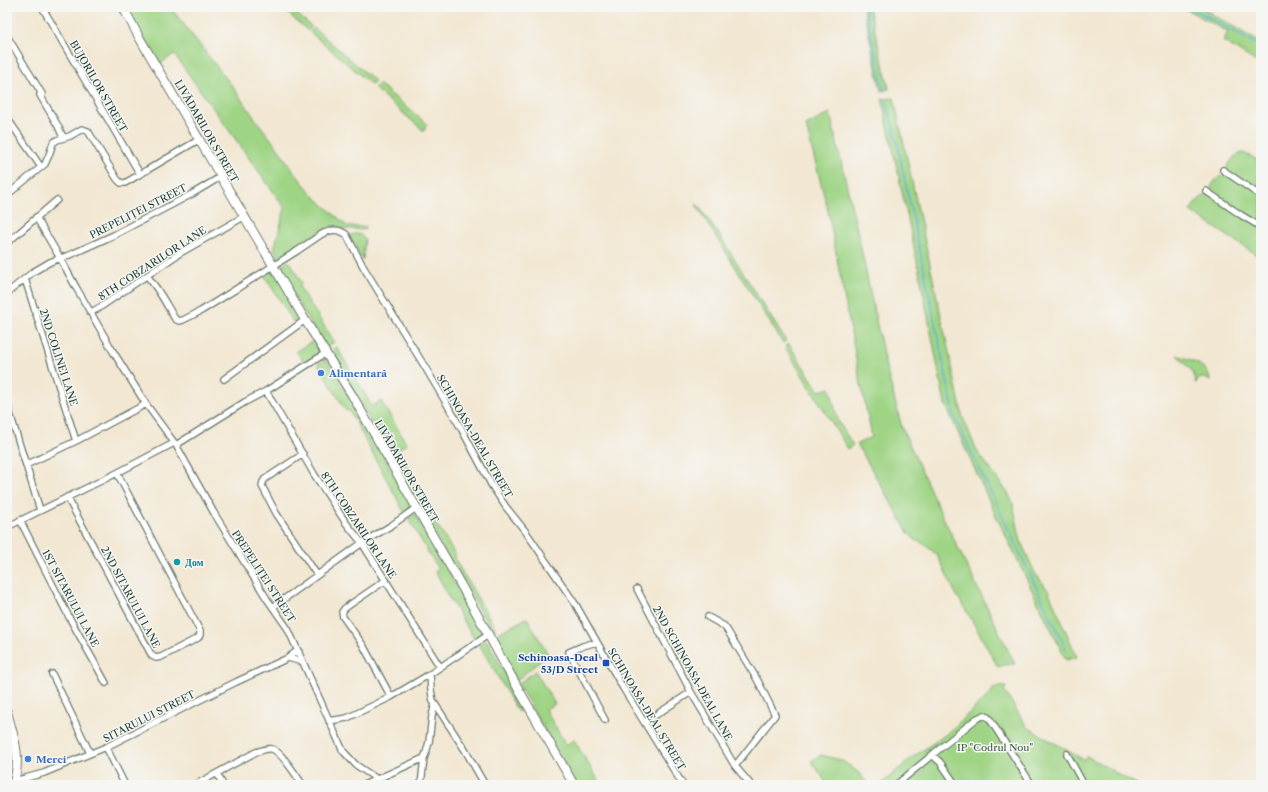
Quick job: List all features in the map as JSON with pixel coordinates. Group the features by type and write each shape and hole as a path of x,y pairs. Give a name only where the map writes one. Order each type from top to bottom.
{"street":[{"name":"BUJORILOR STREET","path":"42,7 140,174"},
{"name":"LIVĂDARILOR STREET","path":"123,7 139,37 222,176 305,320 352,395 574,785"},
{"path":"7,36 63,137"},
{"path":"7,118 41,167"},
{"path":"7,195 41,167 47,160 53,144 57,140 70,136 77,131 85,129 88,131 118,181 125,183 200,139"},
{"path":"1223,170 1261,196"},
{"name":"PREPELIȚEI STREET","path":"60,258 114,235 192,194 222,176"},
{"path":"1206,191 1240,215 1261,227"},
{"path":"7,243 57,200"},
{"name":"8TH COBZARILOR LANE","path":"91,312 180,253 245,216"},
{"name":"PREPELIȚEI STREET","path":"36,217 114,353 146,404 175,444 214,513 267,599 288,629 343,751 373,782"},
{"name":"SCHINOASA-DEAL STREET","path":"274,265 327,232 337,230 346,234 364,268 461,428 492,486 506,507 526,532 576,605 623,688 683,785"},
{"path":"7,293 33,272 60,258"},
{"path":"147,276 162,296 175,319 179,321 201,311 274,265"},
{"name":"2ND COLINEI LANE","path":"25,279 76,441"},
{"path":"224,379 305,320"},
{"path":"7,527 175,444 266,391 326,353"},
{"name":"8TH COBZARILOR LANE","path":"266,391 314,474 342,517 362,543 440,667"},
{"path":"7,404 40,510"},
{"path":"26,465 76,441 146,404"},
{"path":"303,454 265,479 262,486 276,513 317,575"},
{"name":"2ND SITARULUI LANE","path":"67,497 152,656 156,658 161,657 198,638 200,629 117,473"},
{"path":"273,606 362,543 392,525 416,508"},
{"name":"1ST SITARULUI LANE","path":"20,520 69,617 106,683"},
{"path":"386,580 343,609 342,612 343,617 363,645 391,697"},
{"name":"2ND SCHINOASA-DEAL LANE","path":"637,589 691,692 735,766 751,785"},
{"path":"708,617 724,626 727,630 758,681 776,715 735,766"},
{"path":"329,721 347,718 391,697 430,674 488,635"},
{"name":"SCHINOASA-DEAL STREET","path":"596,642 568,652 605,720"},
{"name":"SITARULUI STREET","path":"14,783 44,773 106,747 236,682 288,658 294,653 299,652"},
{"path":"288,658 304,662"},
{"path":"52,674 90,753"},
{"path":"430,674 431,690 435,704 465,750 485,785"},
{"path":"645,722 691,692"},
{"path":"421,785 424,758 429,742 435,704"},
{"path":"7,712 18,756 18,769 14,783"},
{"path":"896,785 976,719 984,715 989,718 1032,785"},
{"path":"106,747 125,785"},
{"path":"195,785 256,752 266,749 279,752 303,785"},
{"path":"1067,754 1084,785"},
{"path":"932,755 940,762 956,785"},
{"path":"364,785 424,758"},
{"path":"217,773 223,785"}],"green space":[{"path":"126,7 170,7 233,87 295,173 313,195 347,226 367,227 364,230 345,229 332,226 322,230 280,259 274,249 285,208 174,54 159,65"},
{"path":"281,7 289,7 312,27 308,31"},
{"path":"863,7 869,7 889,89 881,91"},
{"path":"1182,7 1200,7 1261,43 1261,65 1223,41 1228,32"},
{"path":"314,28 375,81 372,85 310,32"},
{"path":"379,84 427,124 424,131 374,88"},
{"path":"894,98 963,418 977,451 1008,493 1013,504 1021,542 1035,573 1048,590 1077,657 1066,660 997,518 945,404 918,266 882,99"},
{"path":"830,113 860,243 885,363 902,428 938,507 1015,664 998,667 956,594 937,555 909,534 857,444 872,437 828,211 806,126"},
{"path":"1243,153 1261,162 1261,258 1190,211 1195,203 1208,195 1216,180 1228,171 1227,167 1233,158"},
{"path":"697,204 720,236 786,341 783,343 696,205"},
{"path":"360,234 365,239 363,260 349,235"},
{"path":"288,261 292,265 302,284 299,286 334,342 327,347 325,347 280,272 280,268"},
{"path":"273,268 302,318 294,323 264,275"},
{"path":"315,340 322,353 306,364 296,351"},
{"path":"789,344 819,391 830,388 838,421 853,445 848,449 785,347"},
{"path":"336,346 372,406 381,401 407,444 398,449 412,473 408,476 422,497 414,497 331,352"},
{"path":"1177,355 1193,361 1203,367 1209,375 1210,381 1200,378 1196,384 1193,372"},
{"path":"326,359 412,506 404,512 349,410 346,411 318,364"},
{"path":"422,501 456,556 454,558 496,629 490,629 418,506"},
{"path":"415,514 484,634 475,640 443,588 444,587 435,571 438,569 408,518"},
{"path":"527,618 548,654 516,681 492,636"},
{"path":"483,641 488,642 524,708 518,712 479,644"},
{"path":"535,671 555,704 545,709 566,745 574,740 601,785 577,785 518,684"},
{"name":"IP \"Codrul Nou\"","path":"994,687 1007,687 1004,690 1027,727 1084,760 1087,756 1137,785 880,785 910,759 945,735 991,693"},
{"path":"821,755 841,760 858,772 869,785 828,785 811,761"}],"waterway":[{"path":"865,7 884,91"},
{"path":"1190,7 1261,47"},
{"path":"886,100 894,129 955,418 1066,649"}],"place":[{"name":"Alimentară","path":"321,373"},
{"name":"Дом","path":"177,562"},
{"name":"Schinoasa-Deal 53/D Street","path":"606,663"},
{"name":"Merci","path":"28,759"}]}
